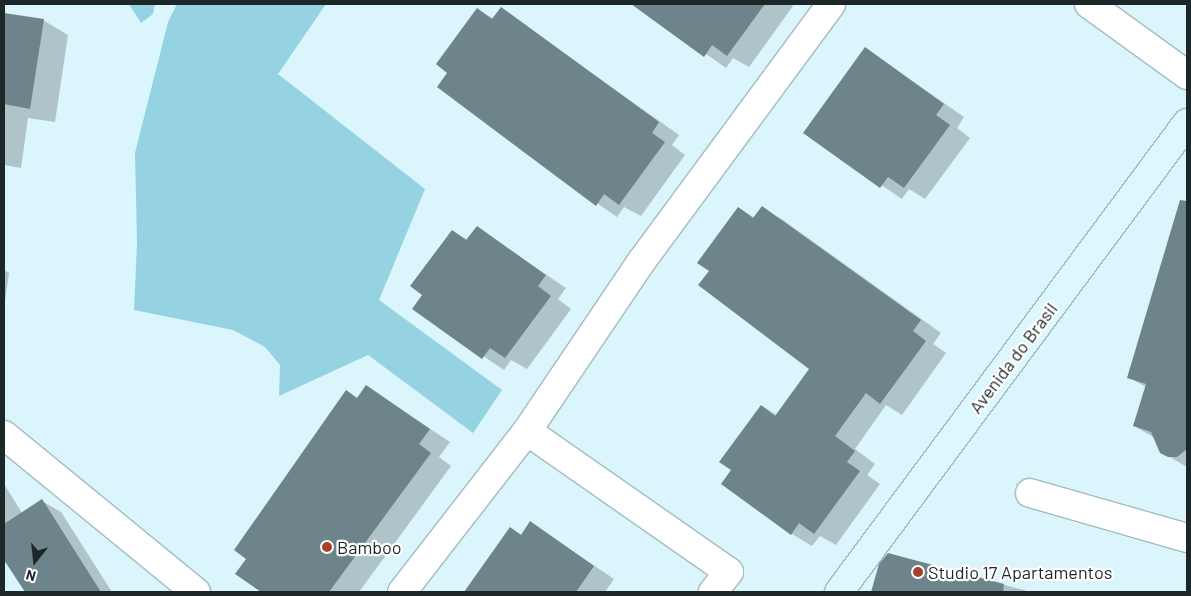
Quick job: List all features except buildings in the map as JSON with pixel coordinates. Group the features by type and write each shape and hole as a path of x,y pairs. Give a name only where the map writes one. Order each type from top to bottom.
{"street":[{"path":"402,592 527,431 641,262 831,4"},
{"path":"1090,4 1187,75"},
{"name":"Avenida do Brasil","path":"839,592 1187,123"},
{"path":"527,431 729,572 713,592"},
{"path":"4,436 196,592"},
{"path":"1030,493 1187,538"}],"shaded area":[{"path":"129,4 155,4 153,14 141,23"},
{"path":"177,4 326,4 278,74 425,189 379,300 502,390 473,433 368,355 279,396 280,365 265,347 233,330 134,310 137,243 135,153 168,22"}],"place":[{"name":"Bamboo","path":"327,547"},
{"name":"Studio 17 Apartamentos","path":"918,572"}]}
